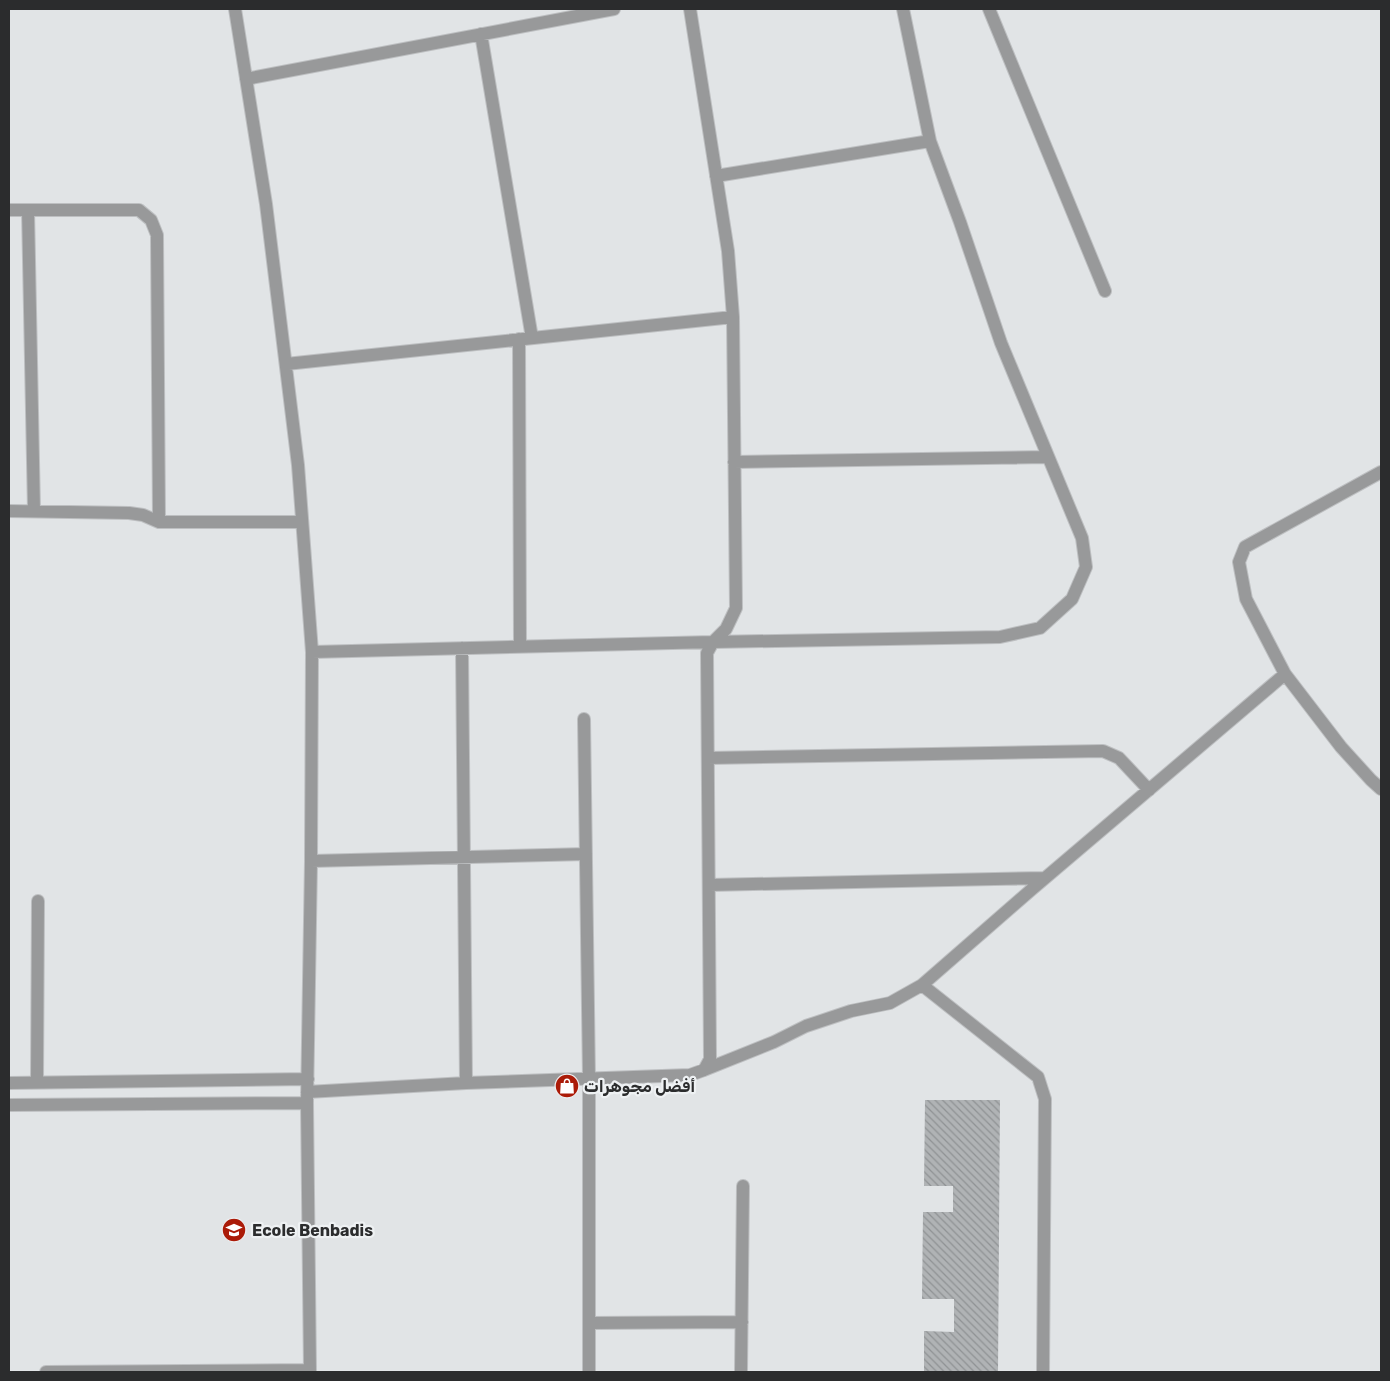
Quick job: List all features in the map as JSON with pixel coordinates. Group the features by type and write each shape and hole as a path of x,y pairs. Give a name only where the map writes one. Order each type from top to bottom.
{"street":[{"path":"48,1372 310,1371 307,1098 312,652 298,465 286,364 266,204 235,9"},
{"path":"246,79 614,9"},
{"path":"690,9 728,251 733,317 736,608 726,629 713,642 707,653 710,1060 704,1070"},
{"path":"312,652 1000,637 1040,628 1072,599 1086,567 1082,538 1001,343 930,141 903,9"},
{"path":"989,9 1105,292"},
{"path":"481,34 526,339 520,647"},
{"path":"716,176 930,141"},
{"path":"9,210 139,210 151,220 157,235 159,522"},
{"path":"28,210 34,511"},
{"path":"286,364 733,317"},
{"path":"734,462 1048,457"},
{"path":"1381,472 1245,547 1239,562 1246,600 1284,674 1341,747 1381,789"},
{"path":"9,512 128,513 143,515 159,522 302,522"},
{"path":"462,648 466,1083"},
{"path":"9,1105 307,1098 466,1083 690,1075 774,1042 806,1026 851,1011 890,1003 922,984 1284,674"},
{"path":"584,719 589,1079 590,1372"},
{"path":"708,758 1103,751 1119,758 1149,790"},
{"path":"311,860 586,854"},
{"path":"709,884 1045,878"},
{"path":"37,1083 38,901"},
{"path":"922,984 1038,1077 1045,1099 1043,1372"},
{"path":"9,1083 308,1079"},
{"path":"741,1372 743,1186"},
{"path":"589,1323 742,1322"}],"building":[{"path":"925,1100 1000,1100 998,1372 924,1372 924,1331 954,1332 954,1299 922,1299 923,1212 953,1212 953,1186 924,1186"}],"place":[{"name":"أفضل مجوهرات","path":"567,1086"},
{"name":"Ecole Benbadis","path":"234,1230"}]}
